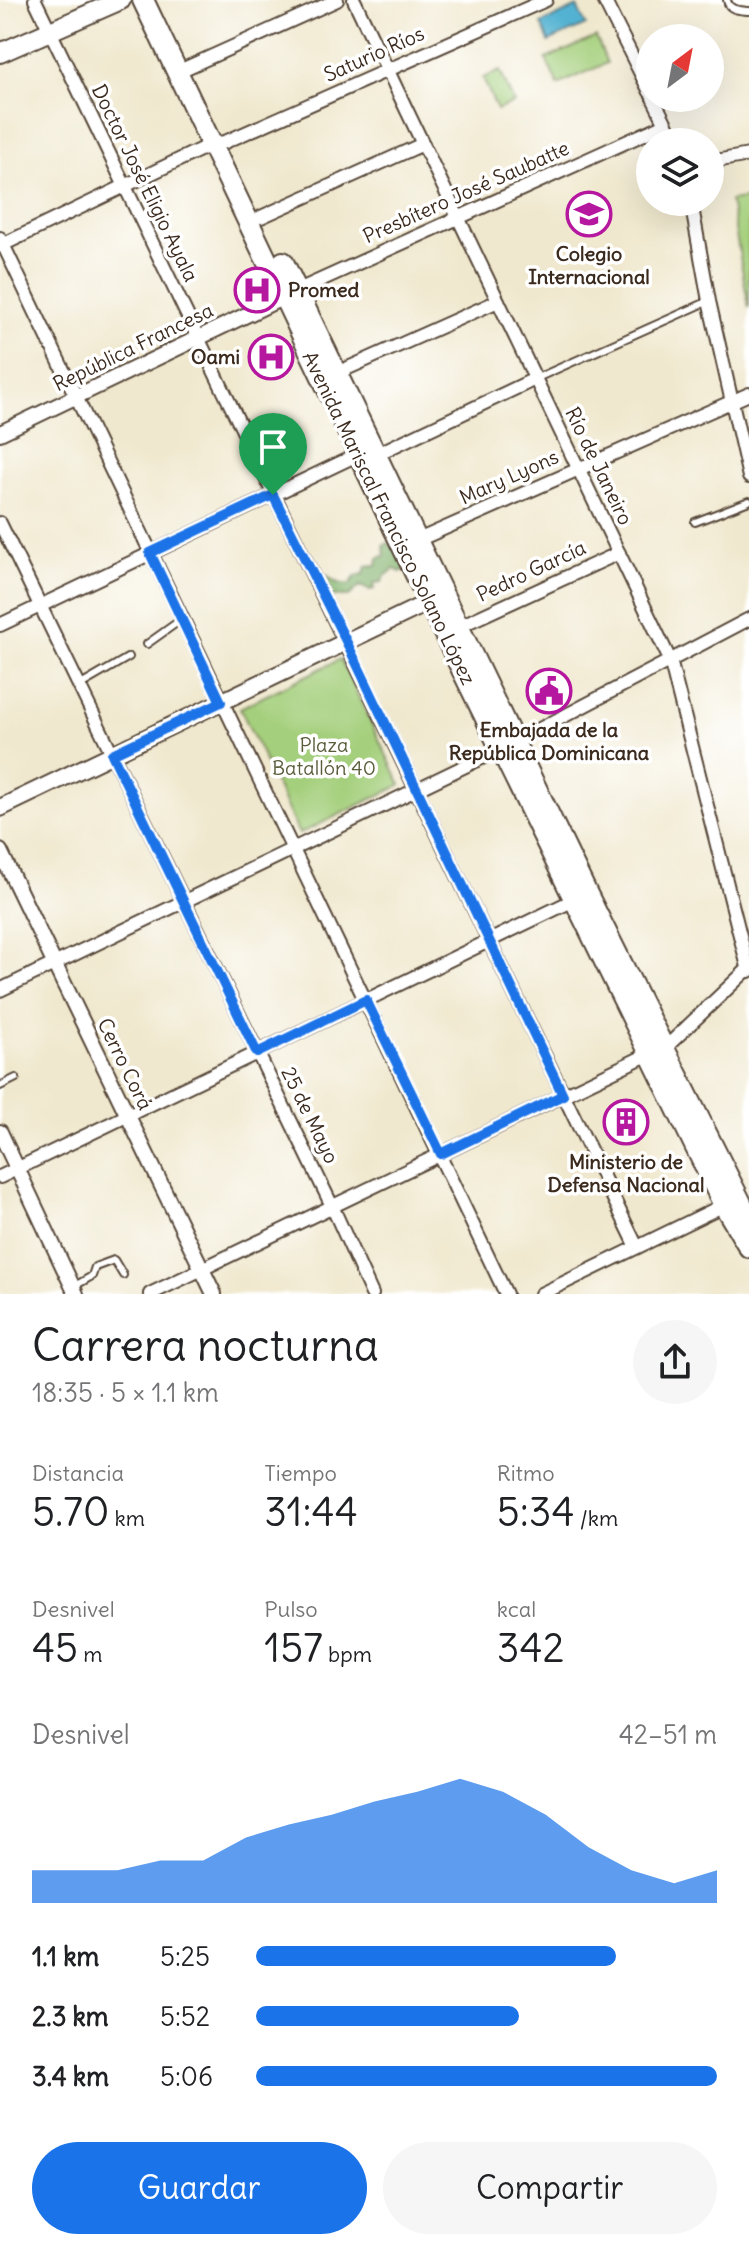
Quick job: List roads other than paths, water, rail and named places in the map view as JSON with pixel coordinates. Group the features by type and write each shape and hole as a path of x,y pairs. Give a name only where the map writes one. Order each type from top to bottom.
{"highway":[{"path":"147,1 183,69"},
{"name":"Avenida Mariscal Francisco Solano López","path":"183,69 200,102 215,120 218,143 261,217 280,257 290,294 337,373 429,602 563,844 580,897"},
{"name":"Avenida Mariscal Francisco Solano López","path":"183,69 368,454 418,540 460,626 508,745 656,1052 724,1205 749,1247"},
{"path":"218,143 261,232 280,257"},
{"name":"Avenida Mariscal Francisco Solano López","path":"656,1052 749,1219"}],"main road":[{"path":"0,53 121,0"},
{"path":"0,808 429,602"}],"street":[{"name":"Doctor José Eligio Ayala","path":"35,0 637,1247"},
{"path":"183,69 337,0"},
{"name":"Río de Janeiro","path":"354,0 670,660 748,969"},
{"name":"Saturio Ríos","path":"1,243 218,143 546,0"},
{"path":"604,0 636,64"},
{"path":"660,112 668,128"},
{"name":"Presbítero José Saubatte","path":"290,294 666,124"},
{"path":"261,217 423,144"},
{"path":"724,159 749,155"},
{"path":"694,216 709,301 749,477"},
{"path":"1,243 506,1294"},
{"name":"República Francesa","path":"0,433 290,294"},
{"path":"337,373 498,301"},
{"path":"0,625 273,495 535,379"},
{"name":"Mary Lyons","path":"418,540 749,394"},
{"name":"25 de Mayo","path":"0,523 372,1294"},
{"name":"Pedro García","path":"460,626 619,553"},
{"path":"0,990 508,745 749,619"},
{"name":"Cerro Corá","path":"0,851 214,1294"},
{"path":"0,1177 580,897"},
{"path":"150,1294 656,1052 748,969"},
{"path":"0,1132 75,1290"},
{"path":"541,1294 724,1205"}],"lane":[{"path":"727,0 730,7 749,11"},
{"path":"535,379 709,301"},
{"path":"695,522 749,501"},
{"path":"147,644 182,619"},
{"path":"79,686 129,657"},
{"path":"0,1090 16,1078"},
{"path":"75,1290 92,1276 95,1267 114,1260 123,1275"}],"water":[{"path":"577,7 586,25 549,42 541,24"}],"place":[{"name":"Colegio Internacional","path":"589,214"},
{"name":"Promed","path":"257,290"},
{"name":"Oami","path":"271,357"},
{"name":"Embajada de la República Dominicana","path":"549,691"},
{"name":"Ministerio de Defensa Nacional","path":"626,1122"}],"park label":[{"name":"Plaza Batallón 40","path":"324,756"}]}
